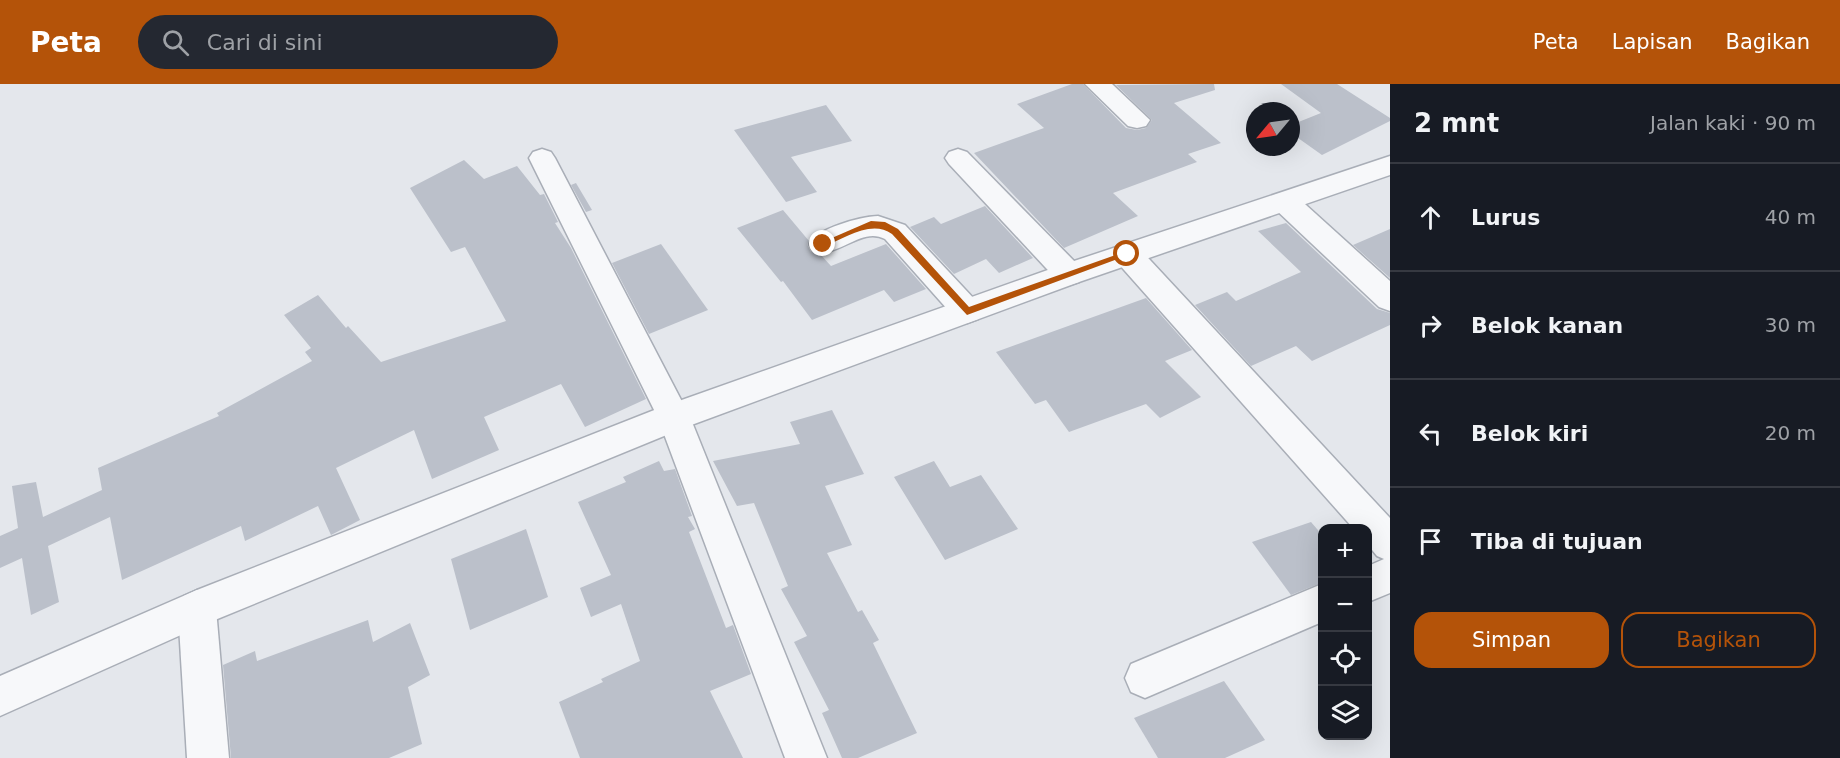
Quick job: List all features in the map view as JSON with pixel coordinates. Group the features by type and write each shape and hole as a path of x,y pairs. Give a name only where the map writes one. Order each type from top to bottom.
{"street":[{"path":"1097,84 1137,120"},
{"path":"542,158 674,417 806,758"},
{"path":"958,158 1069,274"},
{"path":"0,696 196,609 674,417 1069,274 1390,165"},
{"path":"1285,202 1390,299"},
{"path":"823,244 871,224 885,225 895,232 967,311"},
{"path":"1127,254 1390,544"},
{"path":"1372,582 1390,574"},
{"path":"1145,678 1318,605"},
{"path":"196,609 208,758"}],"building":[{"path":"1072,84 1083,84 1126,128 1137,130 1146,128 1152,120 1116,85 1214,84 1215,90 1174,103 1221,143 1188,154 1197,162 1113,193 1138,216 1064,248 974,153 1044,128 1017,104"},
{"path":"1281,84 1337,84 1390,118 1390,121 1322,155 1300,139 1300,121 1321,113"},
{"path":"826,105 852,141 791,157 817,192 786,202 734,130"},
{"path":"464,160 484,179 517,166 540,195 544,194 558,222 555,223 571,248 646,399 585,427 561,384 484,417 499,450 432,479 414,430 336,468 360,520 331,535 318,506 245,541 241,526 122,580 110,517 48,546 59,602 31,615 22,558 0,568 0,536 18,528 12,486 36,482 43,517 102,490 98,468 219,416 217,413 312,361 305,352 311,348 284,315 318,295 346,328 348,326 381,362 506,321 465,247 451,252 410,188"},
{"path":"576,183 592,210 586,212 571,185"},
{"path":"985,206 1033,258 999,273 986,259 954,274 910,227 934,217 941,224"},
{"path":"783,210 809,241 807,244 811,252 820,254 831,266 886,244 926,289 894,302 884,290 812,320 783,281 781,282 737,228"},
{"path":"1286,223 1377,309 1390,313 1390,325 1312,361 1296,346 1251,366 1195,305 1227,292 1236,301 1301,272 1258,231"},
{"path":"1390,229 1390,278 1353,245"},
{"path":"661,244 708,310 649,334 612,263"},
{"path":"1146,298 1192,350 1165,361 1201,397 1160,418 1146,404 1069,432 1046,400 1035,404 996,352"},
{"path":"832,410 864,474 825,486 852,545 827,553 858,612 862,610 879,640 873,643 917,733 858,758 842,758 822,713 829,710 794,642 807,636 781,589 788,586 754,503 737,506 713,461 800,444 790,422"},
{"path":"659,461 664,471 675,469 692,516 688,517 695,529 689,532 726,628 733,625 751,674 710,691 743,758 580,758 559,702 603,682 601,679 640,661 621,604 591,617 580,588 611,575 578,502 626,482 623,477"},
{"path":"934,461 950,487 981,475 1018,529 945,560 894,477"},
{"path":"1311,522 1318,530 1318,584 1291,595 1252,542"},
{"path":"526,529 548,597 470,630 451,559"},
{"path":"368,620 373,642 410,623 430,675 408,687 422,744 389,758 231,758 223,665 255,651 257,661"},
{"path":"1224,681 1265,740 1225,758 1158,758 1134,718"}],"route":[{"path":"823,244 871,224 885,225 895,232 967,311 1127,254"}]}
